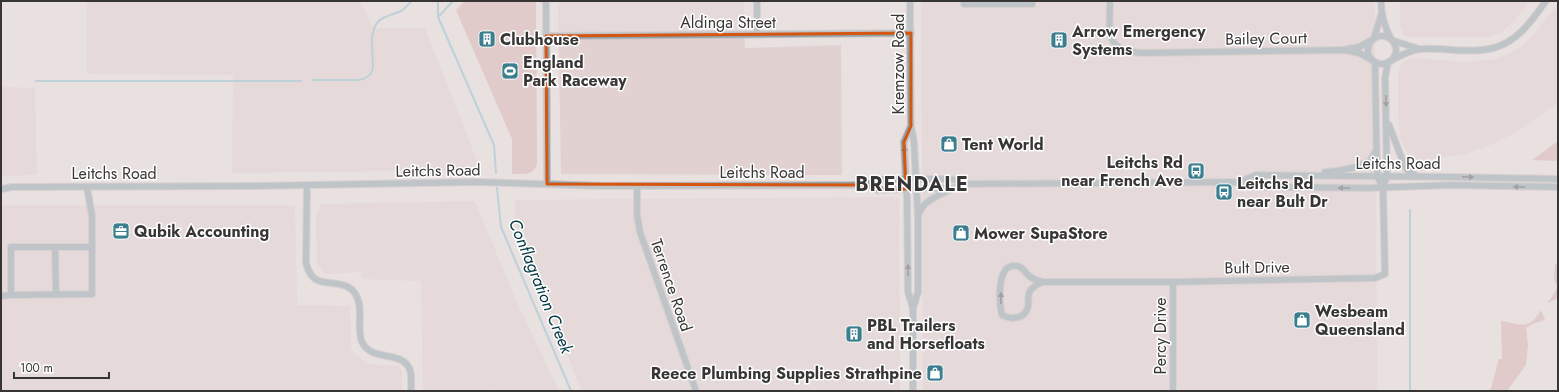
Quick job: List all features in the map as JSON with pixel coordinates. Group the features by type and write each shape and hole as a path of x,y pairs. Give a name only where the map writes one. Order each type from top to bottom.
{"street":[{"path":"546,1 547,184"},
{"path":"757,1 757,34"},
{"name":"Kremzow Road","path":"910,1 911,126 914,142 918,217 918,292 913,308"},
{"path":"964,1 964,4 1032,4 1032,1"},
{"name":"Bailey Court","path":"1110,1 1110,36 1117,47 1128,52 1344,50 1359,47 1373,39"},
{"path":"1381,1 1381,11 1385,27 1393,40 1396,52 1390,61 1386,78 1387,176 1383,187"},
{"path":"1373,39 1383,35 1393,40 1421,49 1477,50 1499,46 1507,43 1519,34 1546,1"},
{"path":"1381,11 1373,39 1369,44 1368,52 1374,61 1380,64 1401,55 1421,49"},
{"name":"Aldinga Street","path":"546,36 911,33"},
{"name":"Bailey Court","path":"1344,50 1359,53 1374,61"},
{"path":"1374,61 1377,176 1383,187"},
{"path":"1387,119 1405,167 1408,172 1418,176"},
{"name":"Kremzow Road","path":"911,126 904,142 908,292 913,308 913,391"},
{"path":"1296,176 1339,171 1356,166 1370,160 1376,150"},
{"name":"Leitchs Road","path":"1240,182 1256,175 1558,179"},
{"name":"Leitchs Road","path":"865,185 877,180 906,179 952,179 965,184"},
{"name":"Leitchs Road","path":"1,184 12,186 87,187 477,182 637,186 865,185 878,190 953,188 965,184 1240,182 1257,187 1383,187 1450,185 1558,187"},
{"path":"307,185 306,263 308,270 312,276 318,280 325,283 347,287 354,293 360,307 361,341 369,351 377,355 401,359 407,364 410,371 411,391"},
{"name":"Leitchs Road","path":"1,189 12,186"},
{"name":"Terrence Road","path":"637,186 637,215 640,232 696,391"},
{"path":"1,296 92,294 92,216 87,187"},
{"name":"Bult Drive","path":"1043,282 1172,282 1375,278 1385,274 1383,187"},
{"path":"918,217 921,209 930,200 953,188"},
{"path":"11,295 11,247 92,246"},
{"path":"55,247 56,294"},
{"path":"1017,266 1024,269 1034,279 1043,282 1035,285 1030,291 1028,307 1024,314 1017,318 1009,318 1002,315 1000,307 1001,277 1004,270 1009,267 1017,266"},
{"name":"Percy Drive","path":"1172,282 1173,391"}],"highlighted area":[{"path":"911,33 911,126 904,142 906,189 877,190 865,185 547,184 546,36"}],"shaded area":[{"path":"87,1 360,1 373,28 425,28 479,166 471,170 232,173 233,75 87,74"},
{"name":"England Park Raceway","path":"465,1 536,1 537,163 534,170 531,172 524,174 512,174 512,139 456,10"},
{"path":"558,1 744,1 745,48 841,45 842,175 561,174"},
{"path":"921,1 1375,1 1377,391 923,391"},
{"path":"1400,1 1531,1 1502,32 1489,37 1407,37 1403,34 1400,27"},
{"path":"1558,4 1558,103 1520,130 1493,144 1465,154 1431,159 1411,160 1400,138 1398,77 1399,69 1402,63 1411,58 1465,62 1497,59 1522,46"},
{"path":"1,87 35,88 37,175 1,176"},
{"path":"1558,141 1558,161 1532,160"},
{"path":"899,197 900,391 582,391 515,224 515,200"},
{"path":"475,201 515,298 559,391 498,391 494,389 487,391 423,391 421,281 362,279 361,272 324,274 317,264 316,215 322,204"},
{"path":"1,205 295,205 297,305 350,306 351,350 367,364 398,366 402,371 402,391 1,391"},
{"path":"1555,264 1558,265 1558,286 1554,281"},
{"path":"1558,286 1558,298 1548,303 1547,302 1550,300"},
{"path":"1541,310 1545,320 1526,328 1528,344 1526,365 1507,391 1490,391 1499,359 1502,359 1501,321 1528,324 1537,317"}],"waterway":[{"path":"313,80 358,80 364,79 368,76 373,67 372,40 375,27 383,18 402,10 412,1"},
{"name":"Conflagration Creek","path":"438,1 438,17 494,145 496,173"},
{"path":"439,16 453,1"},
{"path":"36,81 301,81"},
{"name":"Conflagration Creek","path":"497,188 501,227 571,391"},
{"path":"1410,210 1410,391"}],"place":[{"name":"Clubhouse","path":"487,39"},
{"name":"Arrow Emergency Systems","path":"1059,40"},
{"name":"England Park Raceway","path":"510,71"},
{"name":"Tent World","path":"949,144"},
{"name":"Leitchs Rd near French Ave","path":"1196,171"},
{"name":"Leitchs Rd near Bult Dr","path":"1224,192"},
{"name":"Qubik Accounting","path":"121,231"},
{"name":"Mower SupaStore","path":"961,233"},
{"name":"Wesbeam Queensland","path":"1302,320"},
{"name":"PBL Trailers and Horsefloats","path":"854,334"},
{"name":"Reece Plumbing Supplies Strathpine","path":"935,373"}],"district":[{"name":"BRENDALE","path":"912,184"}]}
